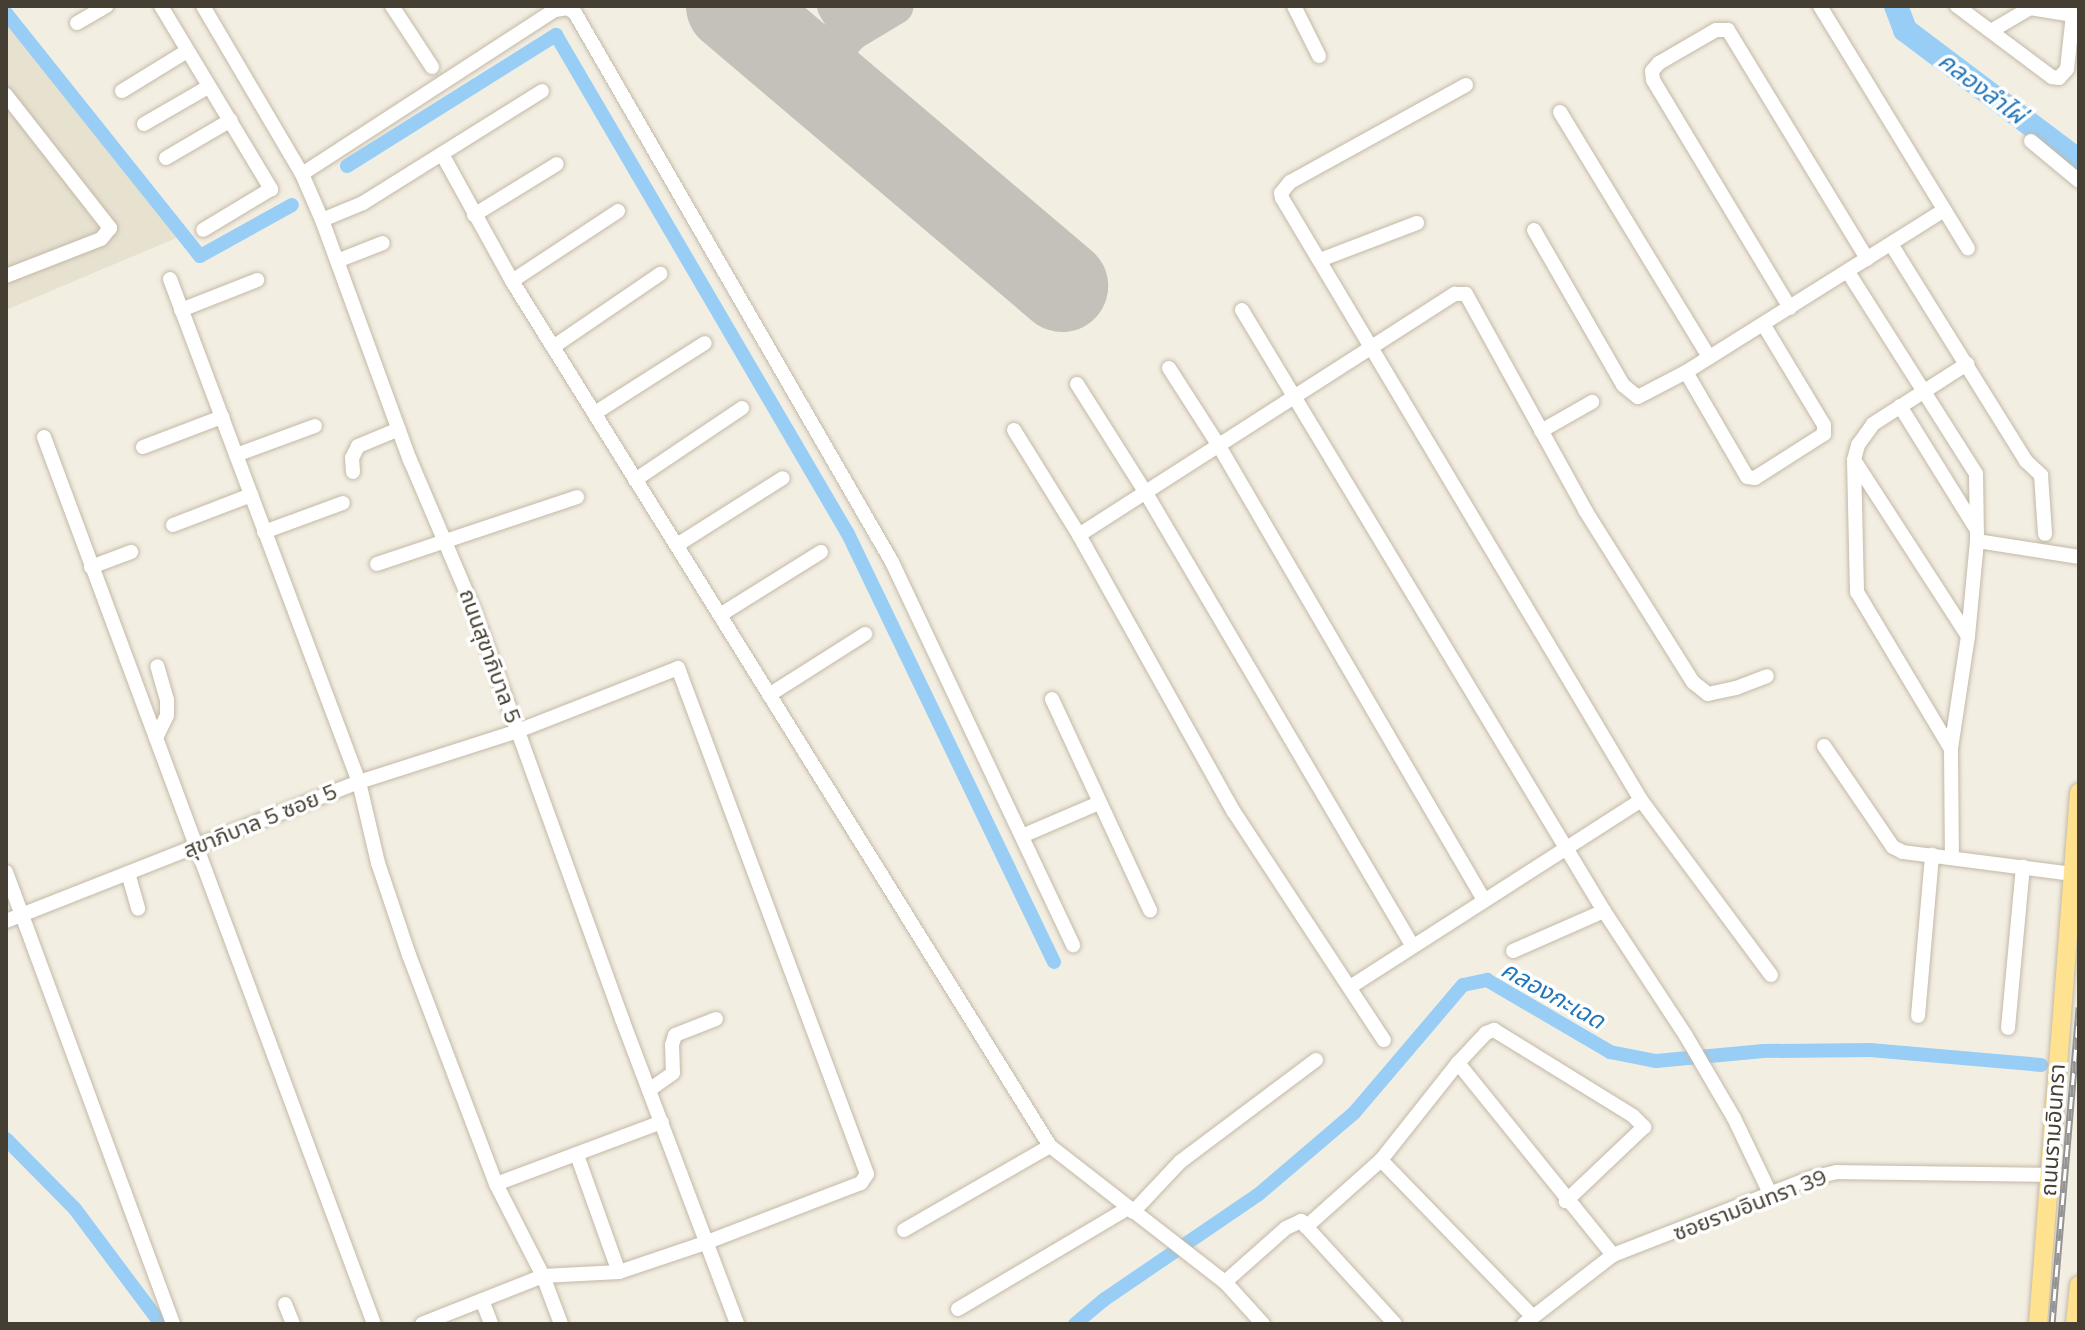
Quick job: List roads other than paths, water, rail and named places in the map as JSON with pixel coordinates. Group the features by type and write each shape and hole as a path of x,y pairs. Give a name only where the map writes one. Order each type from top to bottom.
{"main road":[{"name":"ถนนรามอินทรา","path":"2038,1324 2079,793"},
{"path":"2075,1324 2079,1285"}],"street":[{"path":"77,23 107,6"},
{"path":"161,6 271,189 203,230"},
{"name":"ถนนสุขาภิบาล 5","path":"203,6 302,174 322,220 399,429 446,539 737,1324"},
{"path":"392,6 432,67"},
{"path":"1294,6 1319,56"},
{"path":"1820,6 1968,248"},
{"path":"1957,6 2052,77 2059,78 2067,69 2076,16 2030,8 1991,31"},
{"path":"302,174 351,146 555,10 568,8 575,13 892,562 1073,945"},
{"path":"1790,308 1653,80 1652,71 1659,63 1716,30 1728,30 1867,259"},
{"path":"122,91 187,51"},
{"path":"1466,85 1284,188 1282,198 1373,345 1641,800 1771,975"},
{"path":"144,124 208,87"},
{"path":"322,220 363,203 542,91"},
{"path":"6,95 110,228 101,239 6,276"},
{"path":"1560,112 1709,357"},
{"path":"166,158 231,120"},
{"path":"2031,141 2079,181"},
{"path":"442,154 512,281 1050,1146 1225,1282 1263,1324"},
{"path":"474,215 557,164"},
{"path":"1534,230 1628,392 1638,397 1686,372 1944,210"},
{"path":"512,281 618,211"},
{"path":"1320,260 1417,223"},
{"path":"337,261 383,243"},
{"path":"1891,244 2026,461 2041,475 2045,534"},
{"path":"1848,272 1976,474 1976,534 1968,636 1951,749 1952,858"},
{"path":"553,347 660,274"},
{"path":"170,279 359,782 378,863 405,942 496,1184 543,1276 561,1324"},
{"path":"181,310 257,280"},
{"path":"1079,535 1373,345 1455,294 1466,294 1585,510 1700,690 1719,693 1767,676"},
{"path":"1242,310 1604,911 1686,1036 1734,1118 1770,1193"},
{"path":"1686,372 1747,477 1755,478 1824,434 1824,425 1763,324"},
{"path":"595,413 705,343"},
{"path":"1951,749 1857,592 1854,460 1858,445 1873,424 1967,364"},
{"path":"1169,368 1219,446 1484,900"},
{"path":"1077,384 1146,493 1412,945"},
{"path":"1541,431 1592,402"},
{"path":"1900,406 1976,534 2079,557"},
{"path":"635,480 742,408"},
{"path":"143,447 222,417"},
{"path":"236,455 315,426"},
{"path":"353,472 352,458 358,446 399,429"},
{"path":"1014,430 1079,535 1234,812 1384,1040"},
{"path":"44,437 374,1324"},
{"path":"1854,460 1968,636"},
{"path":"677,545 783,478"},
{"path":"173,525 251,495"},
{"path":"377,564 577,497"},
{"path":"264,532 343,503"},
{"path":"91,567 131,552"},
{"path":"720,615 821,552"},
{"path":"769,695 865,634"},
{"path":"156,738 167,715 157,666"},
{"name":"สุขาภิบาล 5 ซอย 5","path":"6,921 359,782 518,731 678,668 867,1174 861,1183 705,1243"},
{"path":"1052,699 1150,910"},
{"path":"1824,746 1893,847 2072,874"},
{"path":"1350,987 1641,800"},
{"path":"1022,836 1099,803"},
{"path":"1918,1016 1932,855"},
{"path":"2008,1028 2023,867"},
{"path":"6,872 173,1324"},
{"path":"128,873 138,909"},
{"path":"1513,951 1604,911"},
{"path":"649,1090 673,1073 672,1045 675,1035 716,1019"},
{"path":"1306,1227 1381,1160 1458,1063 1486,1033 1499,1031 1633,1116 1644,1127 1566,1201"},
{"path":"958,1309 1130,1210 1180,1162 1316,1060"},
{"path":"1458,1063 1566,1201 1613,1255"},
{"path":"496,1184 662,1122"},
{"path":"904,1230 1050,1146"},
{"path":"577,1155 619,1272"},
{"path":"1381,1160 1528,1320"},
{"name":"ซอยรามอินทรา 39","path":"1528,1320 1613,1255 1770,1193 1837,1172 2050,1175"},
{"path":"1225,1282 1286,1228 1301,1221 1395,1324"},
{"path":"422,1324 543,1276 619,1272 705,1243"},
{"path":"482,1300 491,1324"},
{"path":"285,1304 293,1324"}],"waterway":[{"name":"คลองลำไผ่","path":"1896,6 1905,30 2079,161"},
{"path":"6,13 200,256 292,205"},
{"path":"347,166 556,35 848,534 1054,962"},
{"name":"คลองกะเฉด","path":"1075,1324 1105,1299 1259,1194 1354,1113 1463,985 1487,980 1610,1052 1656,1061 1764,1051 1870,1050 2041,1065"},
{"path":"6,1139 75,1209 161,1324"}],"railway":[{"path":"2052,1324 2079,1007"}]}
